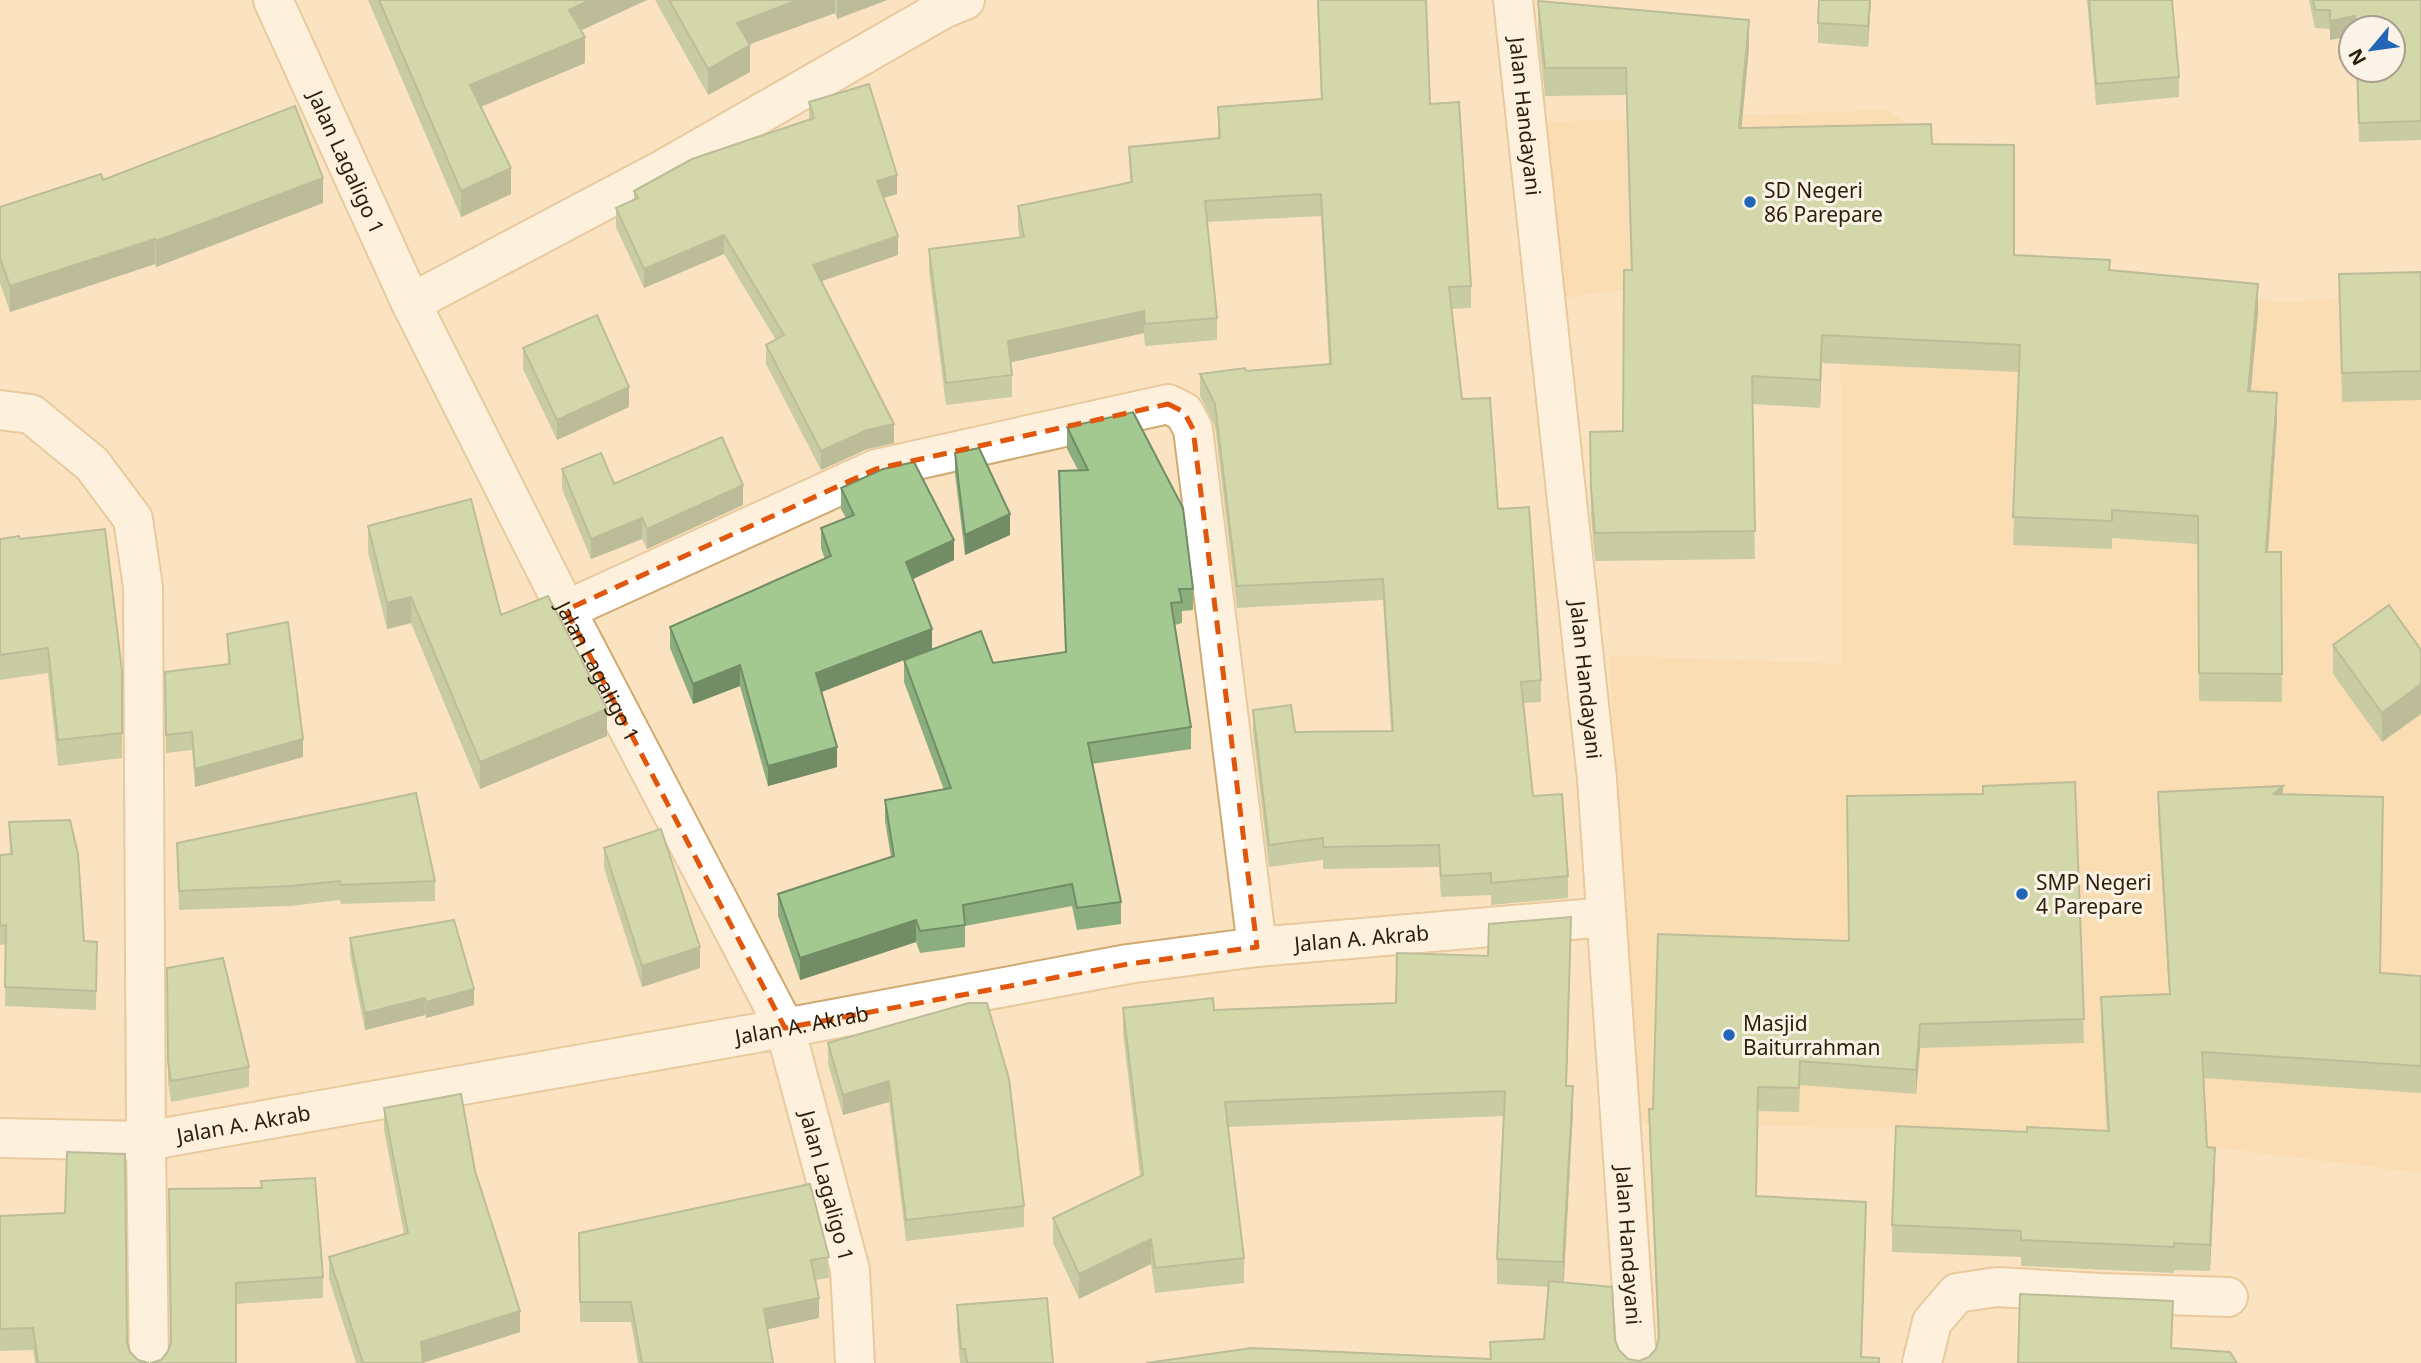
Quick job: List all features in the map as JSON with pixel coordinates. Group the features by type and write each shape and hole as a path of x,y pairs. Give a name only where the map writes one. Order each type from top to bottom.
{"street":[{"name":"Jalan Lagaligo 1","path":"273,0 411,303 566,610 785,1028 850,1269 855,1363"},
{"path":"411,303 664,169 943,9 965,0"},
{"name":"Jalan Handayani","path":"1513,0 1597,779 1637,1363"},
{"path":"566,610 876,469 1168,404 1184,412 1193,429 1256,947"},
{"path":"0,410 31,414 92,464 133,519 143,587 149,1363"},
{"name":"Jalan A. Akrab","path":"0,1138 146,1141 785,1028 1128,964 1256,947 1606,917"},
{"path":"1922,1363 1932,1322 1957,1293 1997,1287 2228,1297"}],"highlighted area":[{"path":"1168,404 1184,412 1193,429 1257,947 1128,964 785,1028 566,610 876,469"}],"shaded area":[{"name":"SMP Negeri 4 Parepare","path":"1886,110 1947,146 1982,259 2287,303 2421,289 2421,1173 2089,1132 1635,1124 1609,655 1842,664 1840,258 1565,298 1543,122"}],"building":[{"path":"379,0 590,0 569,10 585,37 470,85 511,168 461,191"},
{"path":"669,0 798,0 737,23 750,45 708,69"},
{"path":"1318,0 1426,0 1430,104 1459,102 1471,286 1449,287 1462,399 1490,398 1498,509 1529,507 1541,680 1521,682 1533,796 1562,794 1568,876 1491,883 1491,873 1441,876 1439,845 1323,847 1323,838 1269,845 1253,710 1291,705 1295,732 1393,731 1383,579 1237,586 1215,404 1200,374 1245,368 1246,371 1331,364 1321,194 1205,201 1217,318 1145,324 1144,311 1008,341 1012,375 946,383 929,249 1024,237 1018,206 1132,182 1129,147 1220,138 1218,107 1322,99"},
{"path":"1819,0 1870,0 1868,26 1818,23"},
{"path":"2089,0 2172,0 2179,77 2096,84"},
{"path":"2313,0 2421,0 2421,121 2359,123 2358,84 2407,84 2407,14 2337,14 2337,20 2330,21 2330,10 2315,10"},
{"path":"1538,1 1749,20 1739,128 1931,124 1932,144 2014,145 2014,255 2110,260 2109,270 2258,284 2248,391 2277,393 2266,552 2281,552 2282,674 2199,673 2198,516 2112,510 2112,521 2013,517 2020,345 1822,335 1820,380 1752,376 1755,531 1595,533 1590,432 1623,431 1624,270 1632,270 1626,68 1545,68"},
{"path":"869,84 897,175 877,181 898,236 813,265 894,424 867,430 821,451 766,345 784,335 724,235 644,269 616,208 638,198 634,191 692,159 814,118 809,102"},
{"path":"295,106 323,178 156,241 155,239 10,286 0,258 0,207 101,174 103,180"},
{"path":"2421,272 2421,371 2342,373 2339,274"},
{"path":"597,315 629,387 557,420 523,348"},
{"path":"1133,412 1183,508 1193,589 1179,589 1182,602 1171,603 1191,727 1088,743 1121,902 1077,908 1072,884 963,905 965,925 920,931 916,920 800,958 778,894 894,856 885,800 951,788 904,660 981,631 993,663 1066,652 1059,471 1088,470 1067,427"},
{"path":"722,437 743,485 647,529 642,518 591,539 562,469 601,453 614,484"},
{"path":"979,448 1010,514 965,535 955,453"},
{"path":"914,462 954,540 906,562 932,629 816,673 837,747 768,766 740,665 693,684 670,627 831,556 821,528 854,515 841,488 883,469"},
{"path":"471,499 501,615 548,596 607,709 480,762 411,597 387,603 368,526"},
{"path":"105,529 122,671 122,733 58,740 48,648 0,655 0,539"},
{"path":"2389,605 2421,650 2421,684 2382,713 2333,645"},
{"path":"288,622 303,739 195,769 192,732 166,735 165,672 230,664 227,634"},
{"path":"2075,782 2084,1019 1920,1024 1916,1070 1800,1061 1799,1088 1758,1087 1756,1196 1866,1202 1861,1357 1879,1358 1879,1363 1146,1363 1252,1348 1491,1359 1490,1342 1544,1339 1549,1281 1612,1287 1615,1340 1619,1350 1628,1359 1639,1361 1649,1357 1656,1349 1659,1337 1649,1109 1653,1109 1658,934 1849,941 1847,796 1983,794 1983,786"},
{"path":"2283,786 2273,794 2383,797 2380,973 2421,976 2421,1066 2202,1052 2207,1147 2215,1148 2210,1245 2174,1243 2174,1247 2021,1240 2021,1231 1892,1225 1896,1126 2027,1132 2027,1127 2109,1131 2101,997 2170,994 2158,792"},
{"path":"416,793 435,881 341,885 340,881 179,891 177,843"},
{"path":"70,820 78,854 84,941 97,942 96,991 5,987 6,925 0,926 0,855 12,854 9,822"},
{"path":"661,829 700,947 642,966 604,848"},
{"path":"1571,917 1566,1086 1573,1086 1563,1262 1497,1259 1505,1091 1225,1102 1244,1258 1155,1268 1151,1239 1079,1274 1053,1218 1143,1175 1123,1008 1213,998 1214,1010 1396,1003 1397,953 1488,956 1489,924"},
{"path":"454,920 474,989 426,1002 425,998 365,1013 350,938"},
{"path":"223,958 249,1067 171,1081 168,1061 167,968"},
{"path":"969,1003 987,1003 1009,1079 1024,1206 906,1220 889,1081 843,1095 828,1043"},
{"path":"461,1094 475,1171 520,1311 421,1342 423,1363 363,1363 329,1257 408,1233 384,1108"},
{"path":"67,1152 125,1154 127,1342 130,1352 138,1360 149,1363 38,1363 33,1328 0,1329 0,1216 65,1213"},
{"path":"315,1178 323,1277 236,1283 236,1363 150,1363 161,1360 171,1342 169,1189 262,1188 261,1181"},
{"path":"810,1184 829,1257 811,1260 819,1298 764,1309 773,1363 642,1363 631,1302 580,1302 579,1233"},
{"path":"2020,1294 2173,1301 2171,1348 2230,1352 2237,1363 2018,1363"},
{"path":"1047,1298 1053,1363 967,1363 965,1349 961,1349 957,1305"}],"place":[{"name":"SD Negeri 86 Parepare","path":"1750,202"},
{"name":"SMP Negeri 4 Parepare","path":"2022,894"},
{"name":"Masjid Baiturrahman","path":"1729,1035"}]}
